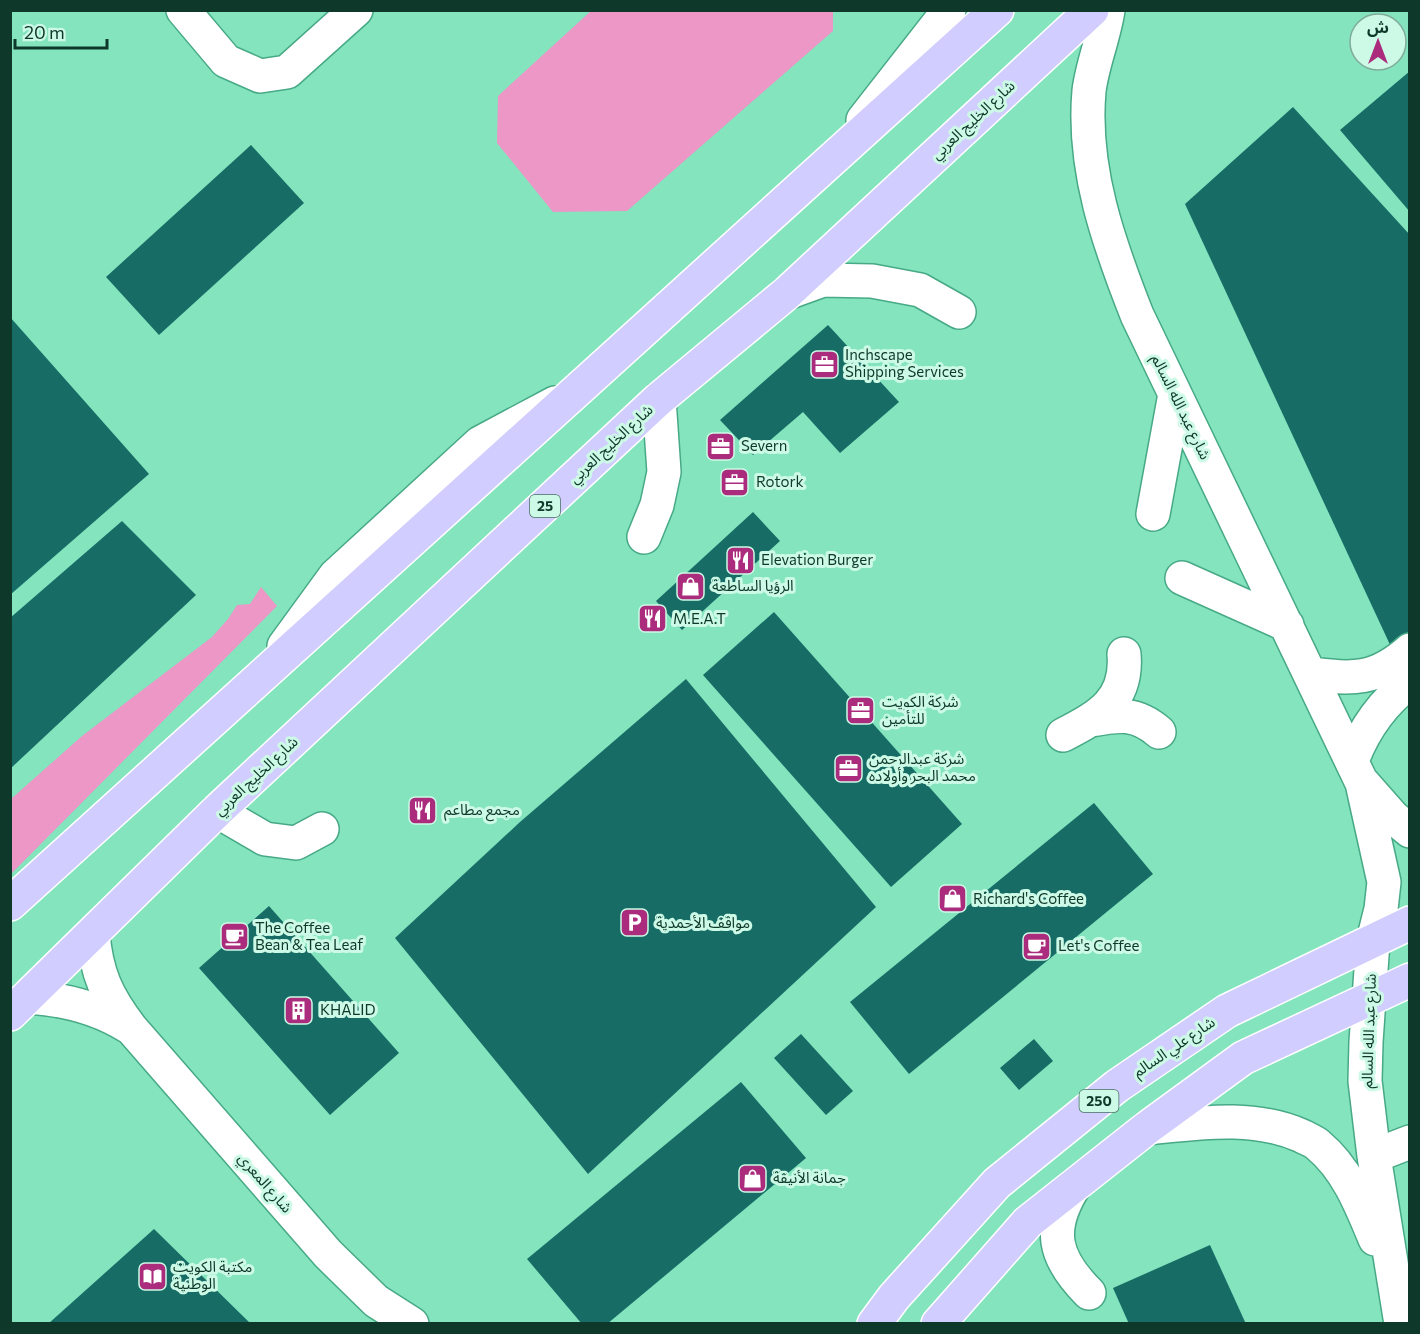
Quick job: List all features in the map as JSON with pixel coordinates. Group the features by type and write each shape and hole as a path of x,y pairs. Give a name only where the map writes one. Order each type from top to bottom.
{"main road":[{"path":"10,904 998,10"},
{"name":"شارع الخليج العربي","path":"19,1006 217,811 659,399 787,293 1092,10"},
{"name":"شارع علي السالم","path":"874,1323 894,1297 997,1183 1117,1086 1227,1011 1410,923"},
{"path":"938,1323 1028,1222 1147,1128 1243,1058 1410,980"}],"street":[{"path":"183,10 226,61 260,76 287,72 356,10"},
{"path":"828,164 949,10"},
{"name":"شارع عبد الله السالم","path":"1108,10 1089,89 1088,126 1091,164 1099,200 1122,277 1137,315 1357,772 1384,882 1381,909 1373,941 1365,1081 1374,1156 1401,1323"},
{"path":"787,293 823,280 872,281 920,290 959,312"},
{"path":"1153,514 1175,394"},
{"path":"644,537 657,505 664,472 659,399"},
{"path":"1182,578 1287,625"},
{"path":"1310,674 1365,676 1394,664 1410,650"},
{"path":"1124,654 1123,682 1117,695 1109,706 1077,728 1116,716 1134,717 1148,722 1159,732"},
{"path":"1357,772 1367,728 1377,712 1410,682"},
{"name":"شارع عبد الله السالم","path":"1357,772 1393,817 1410,831"},
{"path":"217,811 265,839 296,843 322,829"},
{"name":"شارع المعري","path":"93,933 94,954 99,974 107,994 130,1028 328,1254 376,1301 412,1323"},
{"name":"شارع المعري","path":"19,1006 49,998 81,1005 112,1017 130,1028"},
{"name":"شارع عبد الله السالم","path":"1147,1128 1253,1122 1289,1130 1317,1143 1336,1164 1355,1192 1394,1281"},
{"path":"1374,1156 1410,1142"},
{"path":"1075,1185 1063,1204 1057,1232 1060,1256 1071,1275 1089,1293"}],"shaded area":[{"path":"592,10 833,11 833,31 627,211 553,212 497,143 498,96"},
{"path":"261,587 277,606 11,874 11,799 82,736 212,637 237,605 250,604"}],"building":[{"path":"1410,71 1410,212 1340,130"},
{"path":"1293,107 1410,235 1410,633 1392,649 1185,204"},
{"path":"251,145 304,203 159,335 106,277"},
{"path":"10,317 149,474 10,595"},
{"name":"Inchscape Shipping Services","path":"828,325 899,402 840,453 803,412 753,455 720,420"},
{"path":"753,512 780,541 682,630 656,601"},
{"path":"122,521 196,595 10,769 10,618"},
{"name":"شركة عبدالرحمن محمد البحر وأولاده","path":"774,612 962,824 891,887 703,675"},
{"name":"مواقف الأحمدية","path":"686,679 876,907 588,1174 395,938 520,822"},
{"path":"1094,803 1153,874 909,1074 850,1002"},
{"name":"KHALID","path":"269,906 399,1053 330,1115 199,968"},
{"path":"801,1034 853,1091 826,1115 774,1058"},
{"path":"1034,1039 1053,1061 1019,1090 1000,1068"},
{"path":"741,1082 806,1158 607,1324 582,1324 527,1259"},
{"name":"مكتبة الكويت الوطنية","path":"154,1229 251,1324 48,1324"},
{"path":"1210,1245 1246,1324 1129,1324 1113,1288"}],"place":[{"name":"Inchscape Shipping Services","path":"824,364"},
{"name":"Severn","path":"720,446"},
{"name":"Rotork","path":"735,482"},
{"name":"Elevation Burger","path":"740,560"},
{"name":"الرؤيا الساطعة","path":"691,586"},
{"name":"M.E.A.T","path":"652,619"},
{"name":"شركة الكويت للتأمين","path":"861,711"},
{"name":"شركة عبدالرحمن محمد البحر وأولاده","path":"848,768"},
{"name":"مجمع مطاعم","path":"423,810"},
{"name":"Richard's Coffee","path":"952,899"},
{"name":"مواقف الأحمدية","path":"635,923"},
{"name":"The Coffee Bean & Tea Leaf","path":"234,937"},
{"name":"Let's Coffee","path":"1037,946"},
{"name":"KHALID","path":"299,1010"},
{"name":"جمانة الأنيقة","path":"752,1178"},
{"name":"مكتبة الكويت الوطنية","path":"152,1276"}]}
